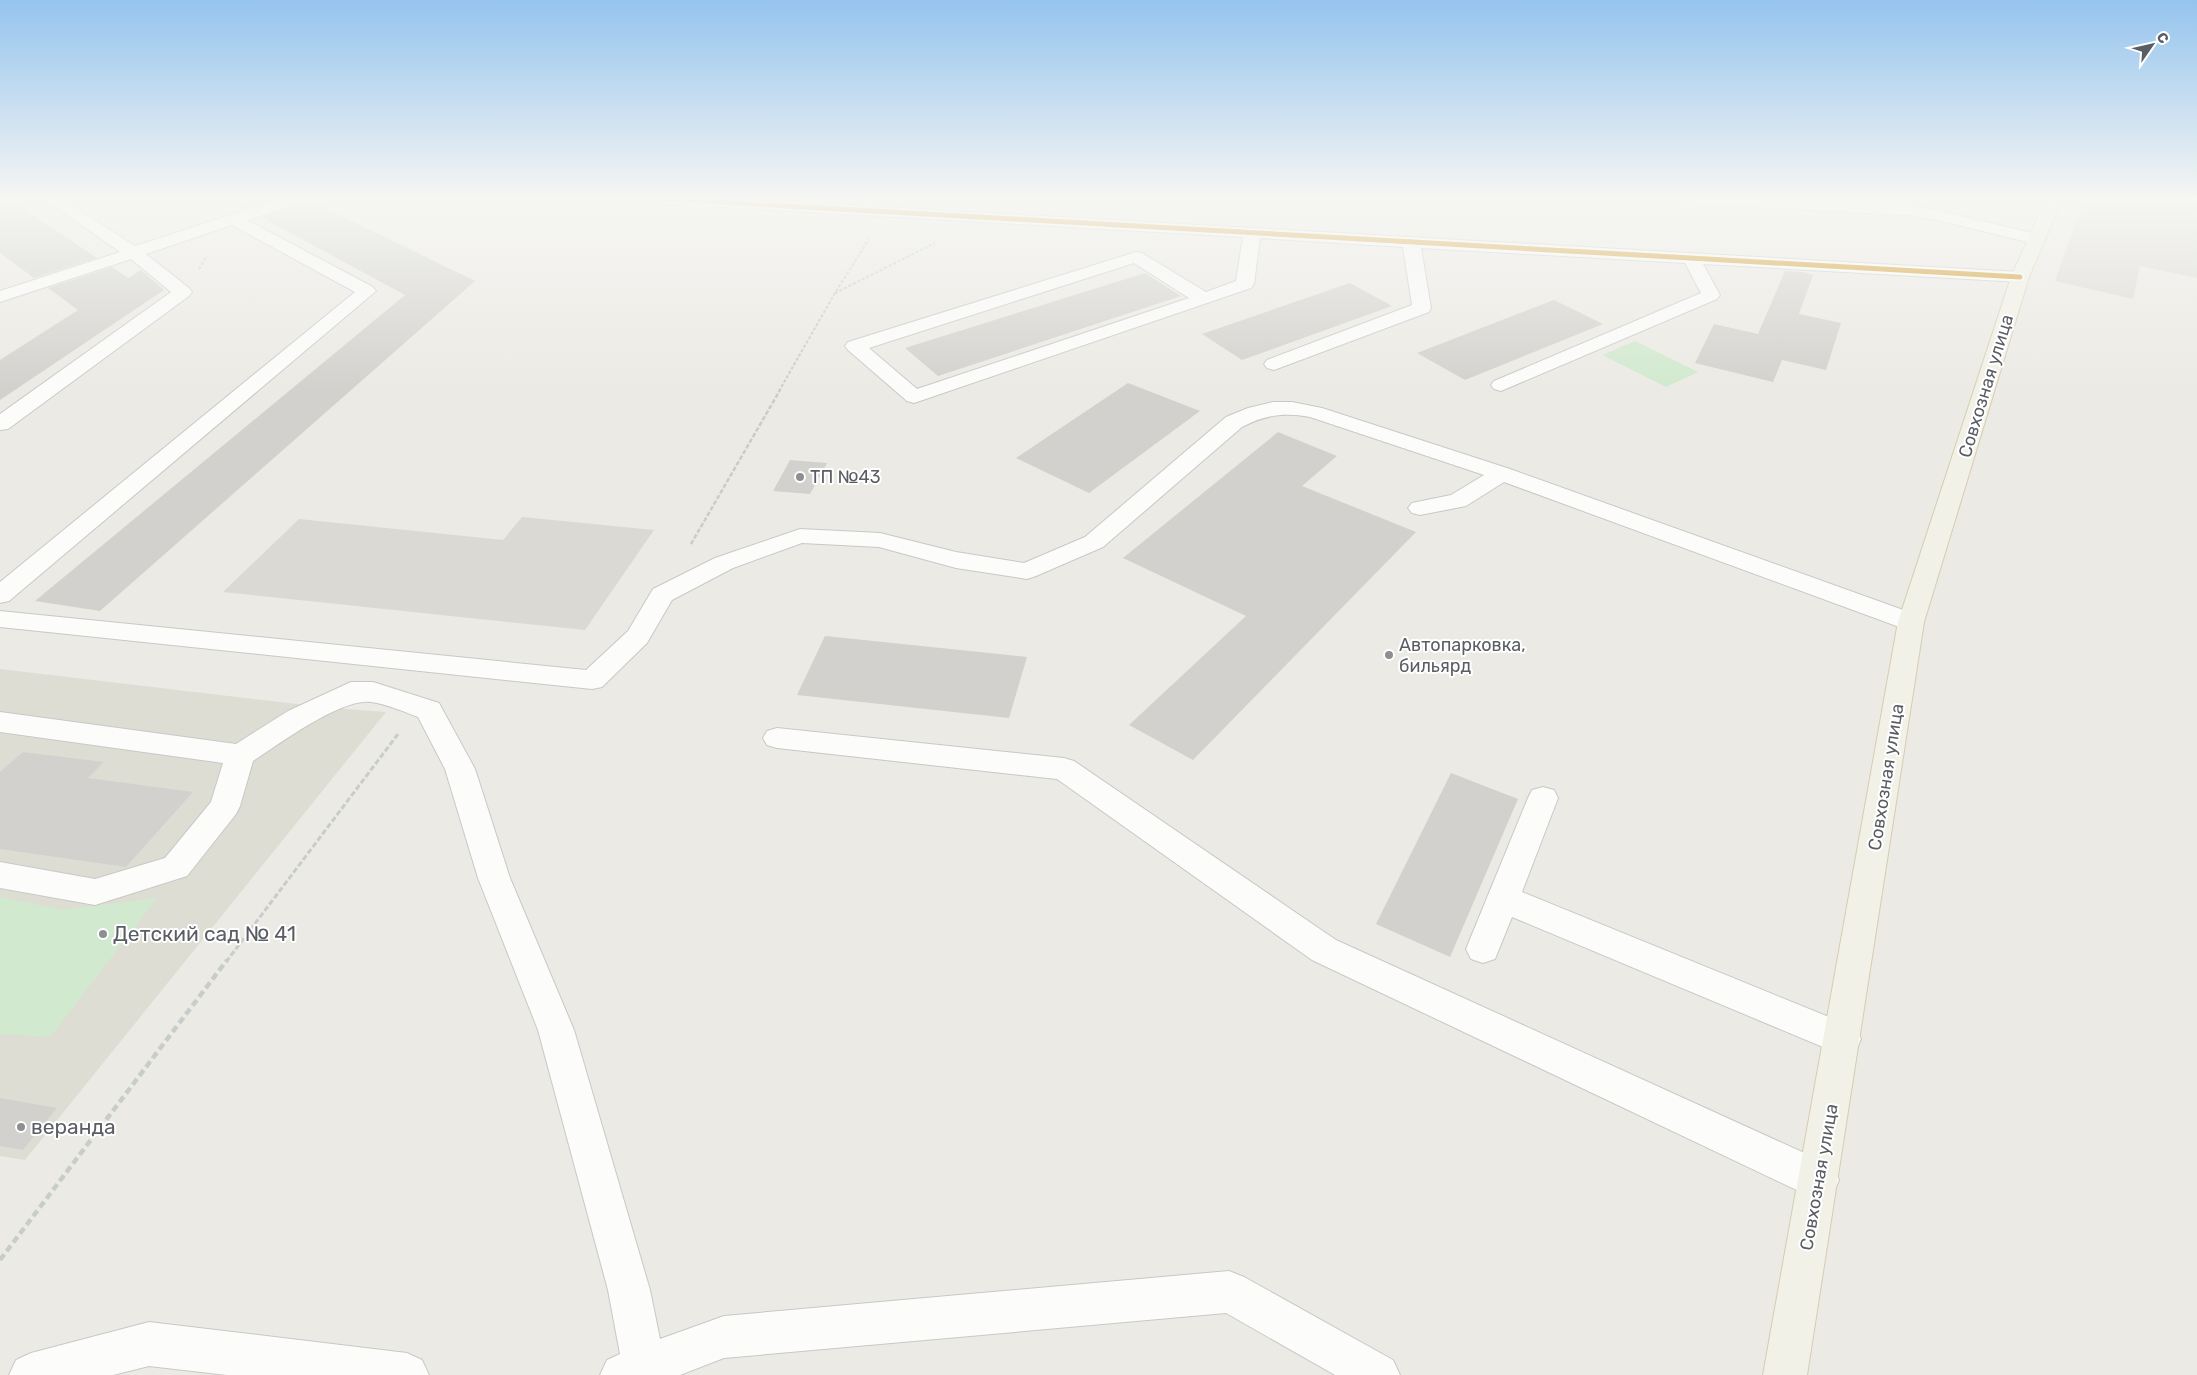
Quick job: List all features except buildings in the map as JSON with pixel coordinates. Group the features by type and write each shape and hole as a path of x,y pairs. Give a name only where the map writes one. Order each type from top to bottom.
{"main road":[{"name":"Совхозная улица","path":"1785,1375 1843,1039 1911,622 2020,277 2027,261"}],"street":[{"path":"2,295 104,261"},
{"path":"0,424 183,292 144,261"},
{"path":"0,595 367,291 311,261"},
{"path":"1123,261 854,346 914,397 1245,284 1248,261"},
{"path":"1143,261 1204,298"},
{"path":"1274,364 1422,308 1414,261"},
{"path":"1500,385 1710,295 1693,261"},
{"path":"1746,261 2020,277"},
{"path":"0,619 592,680 638,637 662,595 724,563 800,536 880,540 956,560 1027,571 1094,542 1234,422 1255,411 1274,407 1293,407 1315,412 1502,474 1911,622"},
{"path":"1420,508 1458,501 1502,474"},
{"path":"0,875 95,892 176,867 225,806 240,756 298,718 351,692 373,692 429,710 460,769 494,878 556,1030 629,1290 633,1371 724,1337 1229,1292 1378,1375"},
{"path":"0,722 240,756"},
{"path":"777,738 1064,769 1324,950 1819,1180"},
{"path":"1483,949 1543,798"},
{"path":"1503,899 1843,1039"},
{"path":"31,1375 149,1344 407,1375"}],"path":[{"path":"662,595 835,293 855,261"},
{"path":"835,293 897,261"},
{"path":"0,1260 402,729"}],"shaded area":[{"path":"2062,261 2197,261 2197,278 2140,266 2133,299 2055,281"},
{"path":"522,517 654,530 585,630 223,592 299,519 503,540"},
{"name":"Детский сад № 41","path":"0,669 322,707 386,712 25,1160 0,1156"}],"green space":[{"path":"1635,341 1698,372 1666,387 1602,355"},
{"path":"0,897 62,910 157,898 50,1037 0,1034"}],"transit line":[{"path":"1745,261 2020,277"}],"place":[{"name":"ТП №43","path":"800,477"},
{"name":"Автопарковка, бильярд","path":"1389,655"},
{"name":"Детский сад № 41","path":"103,934"},
{"name":"веранда","path":"21,1127"}]}
